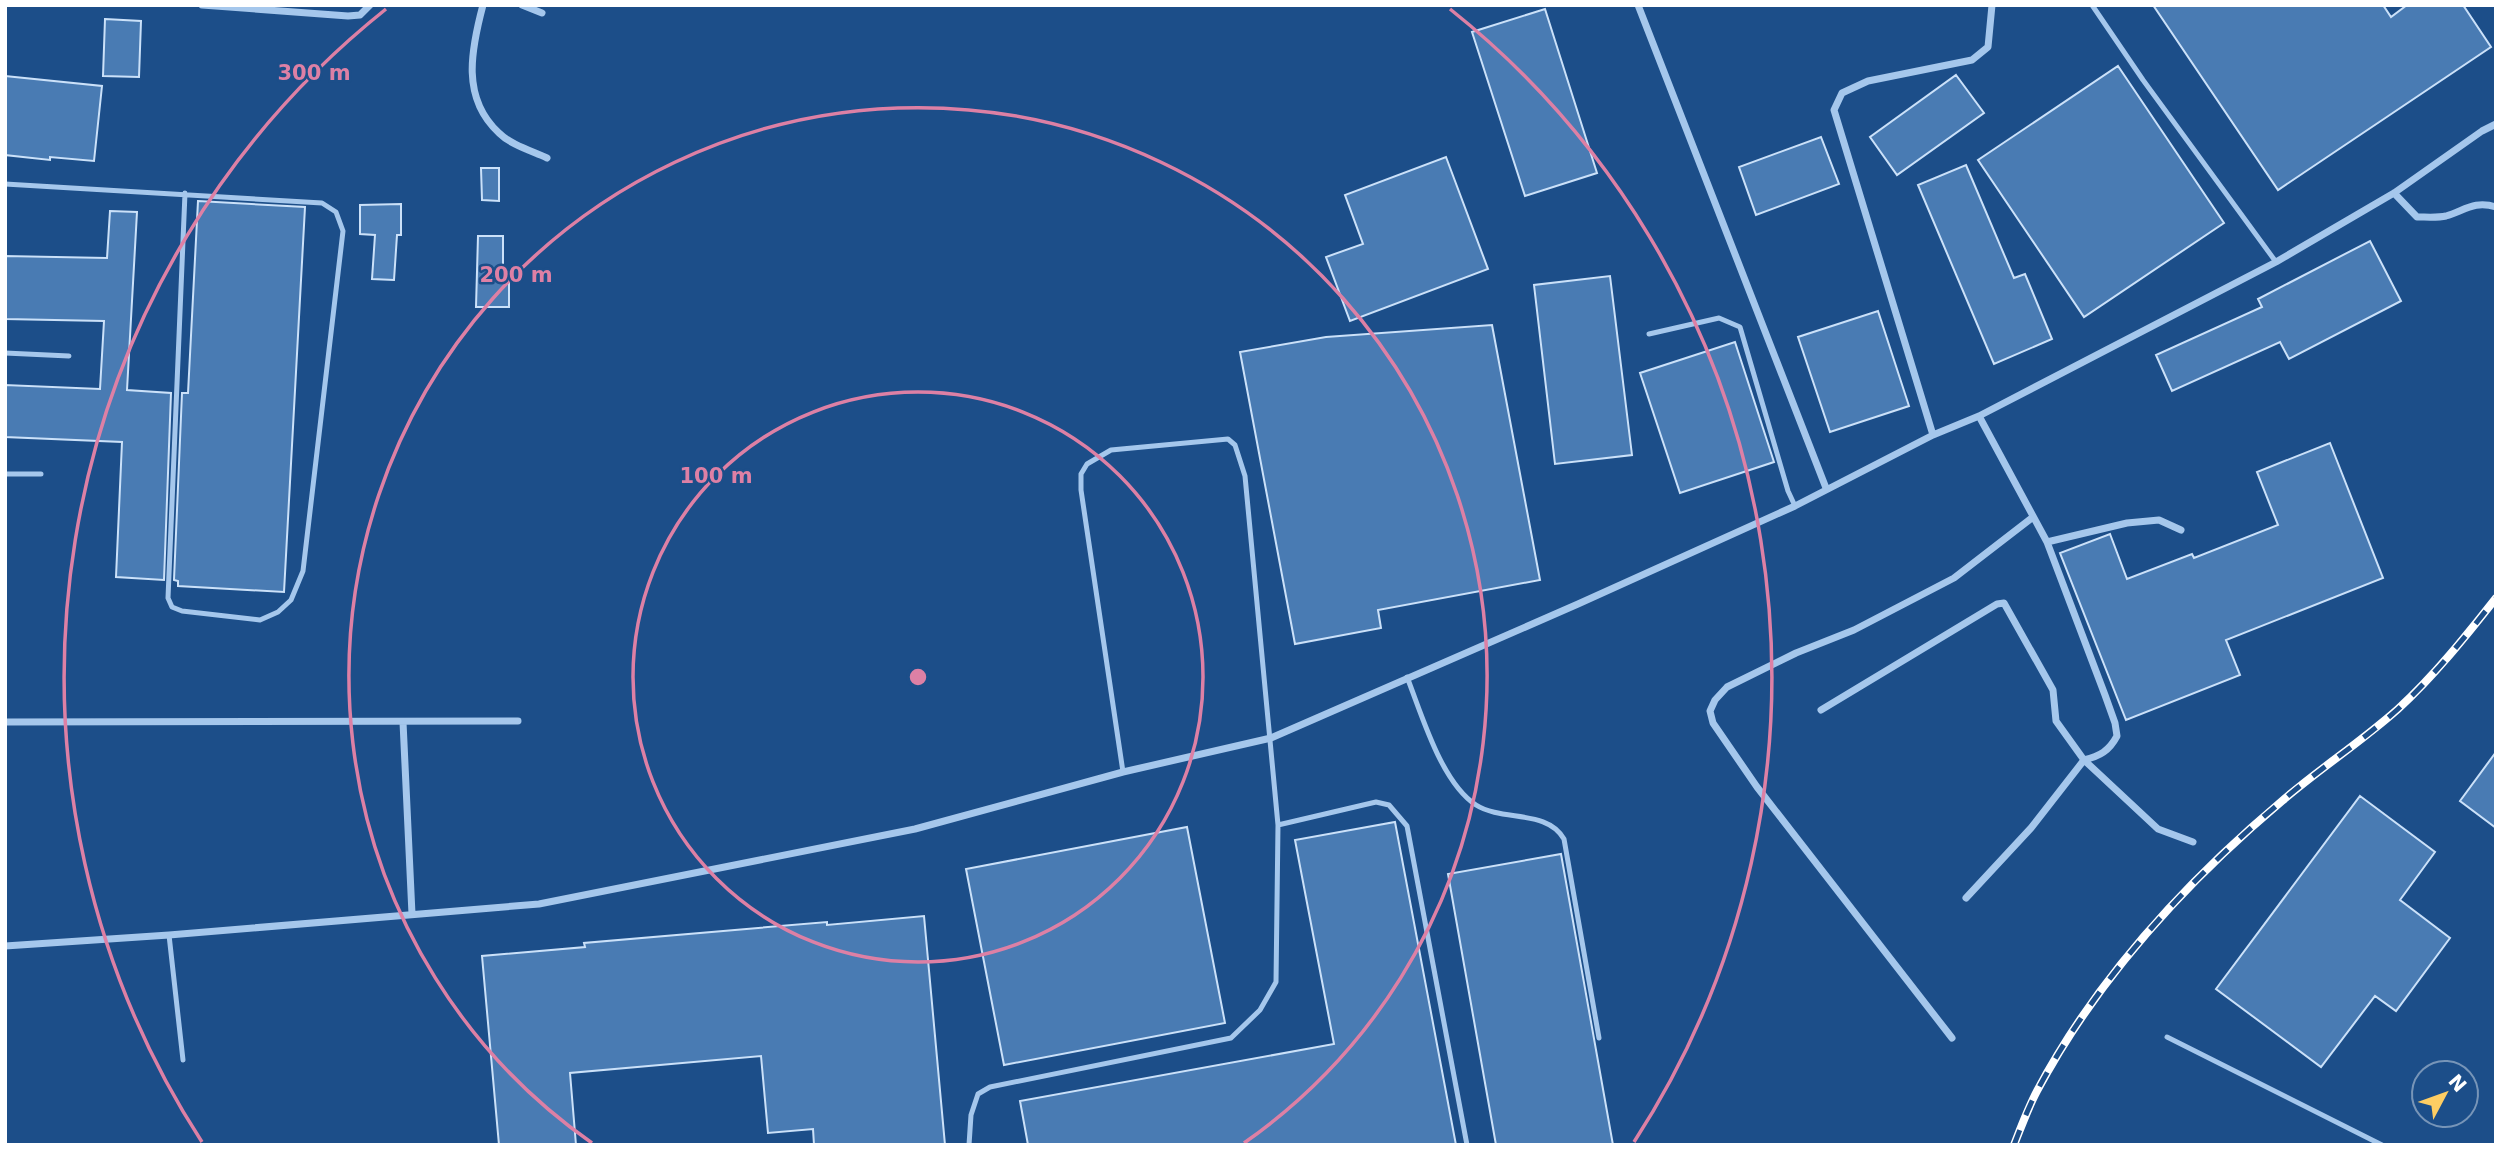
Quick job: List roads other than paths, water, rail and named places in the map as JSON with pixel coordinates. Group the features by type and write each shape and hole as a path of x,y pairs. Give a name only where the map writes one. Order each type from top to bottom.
{"street":[{"path":"202,5 348,16 360,15 370,5"},
{"path":"482,5 471,66 480,111 500,135 547,158"},
{"path":"523,5 542,13"},
{"path":"1638,5 1826,488"},
{"path":"1933,435 1834,110 1842,93 1868,81 1972,60 1988,47 1992,5"},
{"path":"5,946 539,904 901,832 1123,772 1271,738 1795,506 1933,435 1979,416 2276,262 2394,193 2496,124"},
{"path":"2394,193 2417,217 2446,216 2465,207 2496,207"},
{"path":"1966,898 2031,828 2084,760 2095,758 2110,746 2117,736 2115,723 2047,542 1979,416"},
{"path":"1952,1038 1758,787 1713,723 1710,711 1715,700 1727,687 1796,653 1854,630 1954,578 2033,517"},
{"path":"2047,542 2127,523 2159,520 2181,530"},
{"path":"1821,710 1997,604 2004,603 2053,690 2056,721 2084,760 2158,829 2193,842"},
{"path":"5,722 517,721"},
{"path":"403,722 412,914"}],"lane":[{"path":"2092,5 2143,80 2276,262"},
{"path":"5,184 185,194 322,202 336,212 343,231 303,571 291,600 278,612 260,620 182,611 172,607 168,598 185,194"},
{"path":"1649,334 1719,318 1740,327 1788,491 1795,506"},
{"path":"5,353 69,356"},
{"path":"969,1145 971,1115 978,1094 990,1087 1231,1038 1260,1010 1276,982 1278,825 1271,738 1245,476 1234,445 1228,439 1111,450 1087,464 1081,474 1081,490 1123,772"},
{"path":"5,474 41,474"},
{"path":"1407,677 1437,756 1476,805 1507,816 1536,820 1553,826 1564,839 1600,1038"},
{"path":"1278,825 1376,802 1389,805 1407,825 1466,1145"},
{"path":"169,935 183,1060"},
{"path":"2167,1037 2382,1145"}],"railway":[{"path":"2014,1145 2034,1097 2061,1050 2115,972 2146,935 2178,899 2246,832 2296,789 2384,721 2411,696 2496,598"}]}
